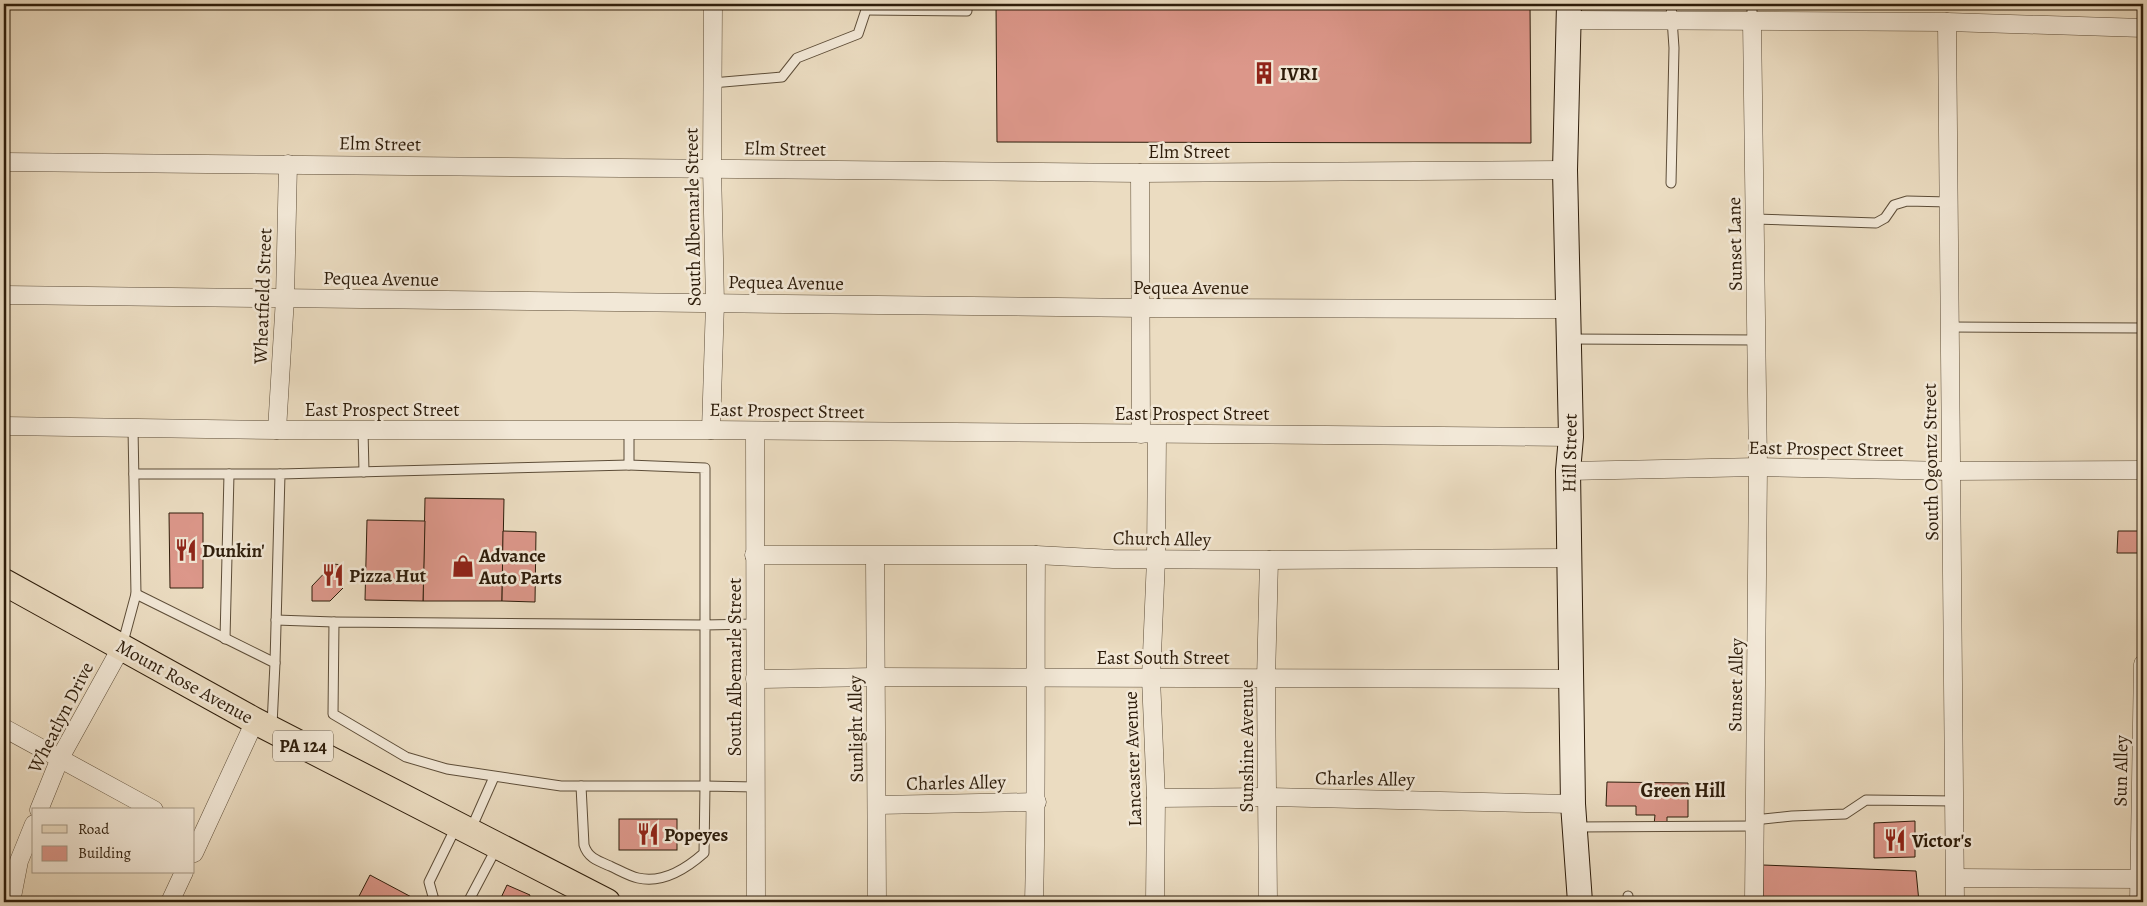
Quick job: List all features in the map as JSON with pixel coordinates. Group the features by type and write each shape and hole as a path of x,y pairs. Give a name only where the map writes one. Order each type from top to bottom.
{"main road":[{"name":"Hill Street","path":"1569,12 1565,170 1571,437 1568,471 1570,679 1573,804 1580,902"},
{"name":"Mount Rose Avenue","path":"4,582 263,725 607,902"}],"street":[{"name":"South Albemarle Street","path":"711,430 715,303 712,168 713,4"},
{"path":"1569,12 1752,12 1947,22 2143,28"},
{"name":"Sunset Lane","path":"1752,12 1758,468"},
{"name":"South Ogontz Street","path":"1947,22 1955,902"},
{"name":"Elm Street","path":"4,162 1140,173 1565,170"},
{"name":"Wheatfield Street","path":"278,430 285,298 288,164"},
{"name":"Lancaster Avenue","path":"1140,173 1142,308 1156,559 1151,678 1156,798 1155,902"},
{"name":"Pequea Avenue","path":"4,295 1142,308 1569,309"},
{"name":"East Prospect Street","path":"4,426 278,430 711,430 755,432 1571,437"},
{"name":"South Albemarle Street","path":"755,432 756,902"},
{"name":"East Prospect Street","path":"1568,471 1758,468 1951,471 2143,470"},
{"name":"Sunset Alley","path":"1754,902 1758,468"},
{"name":"Church Alley","path":"754,555 1036,555 1269,560 1570,558"},
{"path":"1034,902 1037,802 1036,555"},
{"name":"Sunlight Alley","path":"875,556 877,902"},
{"name":"Sunshine Avenue","path":"1268,902 1266,679 1269,560"},
{"name":"Wheatlyn Drive","path":"40,808 60,758 122,646"},
{"name":"Sun Alley","path":"2142,879 2143,664"},
{"name":"East South Street","path":"755,679 875,677 1570,679"},
{"path":"195,848 198,834 263,725"},
{"path":"4,728 150,808"},
{"name":"Charles Alley","path":"1156,798 1267,797 1573,804"},
{"name":"Charles Alley","path":"877,805 1037,802"},
{"path":"11,902 19,861 32,829"},
{"path":"170,902 183,874"},
{"path":"1956,878 2142,879 2139,902"}],"lane":[{"path":"712,83 782,77 797,58 858,34 866,7 919,7 967,11 967,4"},
{"path":"1671,184 1672,12"},
{"path":"1755,219 1876,223 1885,218 1894,205 1907,201 1949,202"},
{"path":"1950,327 2143,328"},
{"path":"1569,339 1756,340"},
{"path":"122,646 136,594 133,428"},
{"path":"363,430 364,472"},
{"path":"628,430 630,465"},
{"path":"134,474 280,474 630,465 705,468 704,853 689,866 668,876 639,878 595,860 587,853 584,845 581,786"},
{"path":"225,639 229,474"},
{"path":"263,725 275,663 280,474"},
{"path":"136,594 275,663"},
{"path":"276,620 334,622 755,624"},
{"path":"334,622 333,714 406,757 446,769 561,786 755,787"},
{"path":"435,901 429,882 494,777"},
{"path":"1575,827 1754,823 1792,816 1845,814 1866,800 1955,801"},
{"path":"468,902 498,846"}],"building":[{"name":"IVRI","path":"996,4 1530,4 1531,143 997,142"},
{"name":"Advance Auto Parts","path":"425,498 504,499 502,601 423,601"},
{"name":"Dunkin'","path":"169,513 203,513 203,588 170,588"},
{"path":"367,520 425,521 423,601 365,600"},
{"path":"503,531 536,532 535,602 502,601"},
{"path":"2118,531 2139,531 2138,553 2117,553"},
{"name":"Pizza Hut","path":"333,564 343,565 343,588 330,601 312,601 312,586"},
{"path":"1607,782 1688,783 1688,817 1667,817 1667,825 1654,825 1655,815 1636,815 1636,806 1606,806"},
{"name":"Popeyes","path":"619,819 677,819 677,850 619,850"},
{"name":"Victor's","path":"1915,821 1915,857 1874,858 1874,823"},
{"path":"1763,865 1916,871 1919,902 1763,902"},
{"path":"370,875 417,900 416,902 356,902"},
{"path":"507,885 530,895 527,902 499,902"}],"place":[{"name":"IVRI","path":"1264,73"},
{"name":"Dunkin'","path":"186,550"},
{"name":"Advance Auto Parts","path":"463,566"},
{"name":"Pizza Hut","path":"333,575"},
{"name":"Popeyes","path":"648,834"},
{"name":"Victor's","path":"1895,840"}],"district":[{"name":"Green Hill","path":"1683,790"}]}
